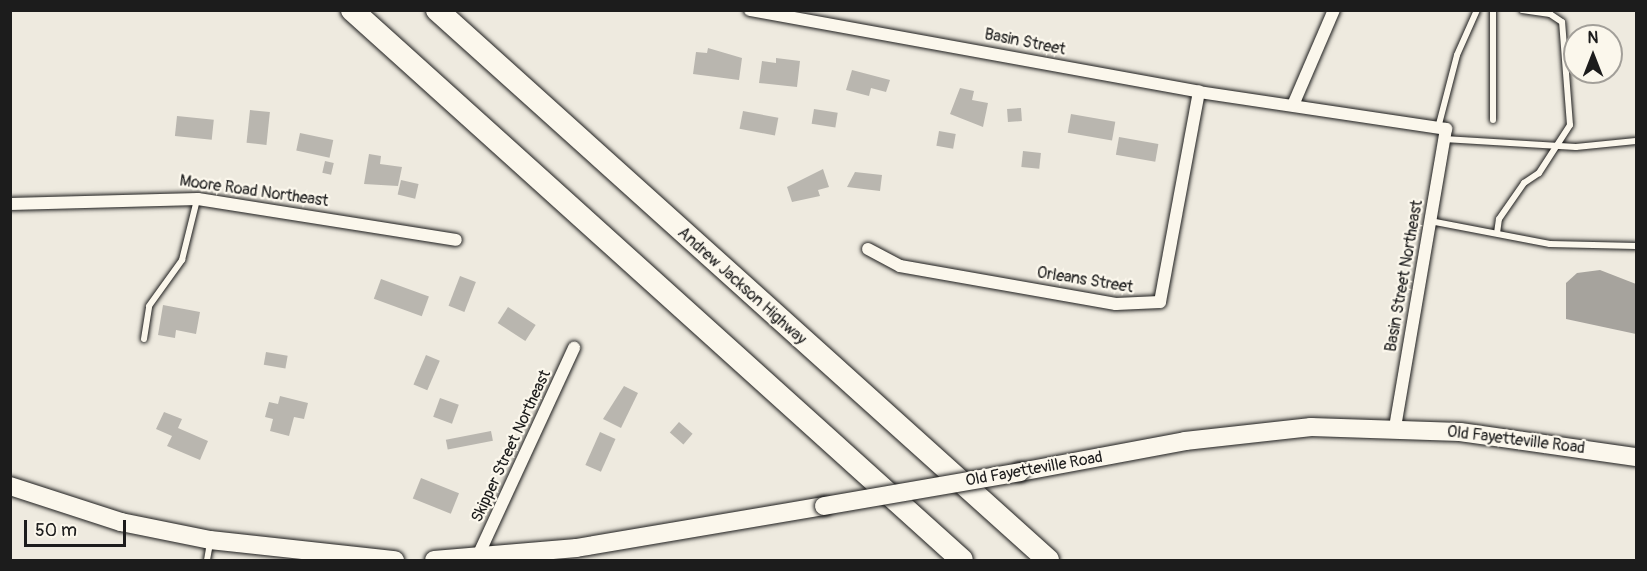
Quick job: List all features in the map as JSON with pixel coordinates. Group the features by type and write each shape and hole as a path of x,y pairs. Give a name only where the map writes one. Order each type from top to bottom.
{"highway":[{"path":"352,10 962,561"},
{"name":"Andrew Jackson Highway","path":"436,10 1048,561"}],"street":[{"name":"Basin Street","path":"750,10 1199,92 1293,105 1443,132"},
{"path":"1293,105 1334,10"},
{"name":"Orleans Street","path":"868,249 900,266 1116,304 1160,302 1199,92"},
{"name":"Basin Street Northeast","path":"1395,428 1443,132"},
{"name":"Moore Road Northeast","path":"10,204 198,199 456,240"},
{"name":"Skipper Street Northeast","path":"476,559 574,348"},
{"name":"Old Fayetteville Road","path":"434,561 476,559 621,542 1247,433 1395,428 1538,439 1636,457"},
{"path":"10,486 121,522 210,540 395,561"}],"lane":[{"path":"1477,10 1457,55 1443,132 1562,143 1576,147 1636,141"},
{"path":"1493,10 1493,120"},
{"path":"1497,233 1499,219 1524,183 1539,173 1562,143 1570,125 1562,22 1550,14 1522,10"},
{"path":"144,339 150,306 182,260 198,199"},
{"path":"1430,221 1550,244 1636,246"},
{"path":"207,561 210,540"}],"shaded area":[{"path":"1600,270 1636,284 1636,334 1566,319 1566,283 1577,273"}],"building":[{"path":"708,48 742,58 739,80 693,74 696,52 707,53"},
{"path":"776,58 800,61 797,87 759,83 762,61 776,63"},
{"path":"852,70 890,80 886,92 871,88 869,96 846,90"},
{"path":"960,88 974,91 972,100 988,103 983,127 950,114"},
{"path":"1021,108 1022,121 1008,122 1007,109"},
{"path":"814,109 838,113 835,128 812,124"},
{"path":"250,110 270,112 266,145 247,143"},
{"path":"743,111 778,118 775,136 740,129"},
{"path":"1071,114 1115,122 1112,141 1068,133"},
{"path":"177,116 214,120 212,140 175,136"},
{"path":"939,131 956,134 953,149 936,146"},
{"path":"300,133 333,140 330,158 296,151"},
{"path":"1119,137 1158,144 1155,162 1116,155"},
{"path":"1023,151 1041,153 1039,169 1021,167"},
{"path":"369,154 381,156 380,164 402,167 398,186 364,184"},
{"path":"325,161 334,163 331,175 322,173"},
{"path":"823,169 829,187 818,190 820,196 792,202 787,187"},
{"path":"855,172 882,175 880,191 847,187"},
{"path":"401,180 419,184 415,199 398,195"},
{"path":"460,276 476,282 464,312 449,306"},
{"path":"381,279 429,296 422,316 374,299"},
{"path":"163,305 200,312 196,334 176,330 175,338 158,335"},
{"path":"508,307 536,325 525,341 498,323"},
{"path":"266,352 288,356 285,369 264,365"},
{"path":"426,355 440,361 427,390 413,384"},
{"path":"624,386 638,393 621,428 603,419"},
{"path":"280,396 308,403 304,419 294,417 289,436 270,431 273,419 265,417 269,402 278,404"},
{"path":"440,398 459,405 452,424 433,417"},
{"path":"164,412 182,419 178,428 208,441 200,460 167,446 172,436 156,429"},
{"path":"679,422 693,434 683,444 670,433"},
{"path":"491,431 493,441 448,450 446,440"},
{"path":"600,432 616,439 601,472 585,465"},
{"path":"421,478 459,493 451,514 413,498"}]}
